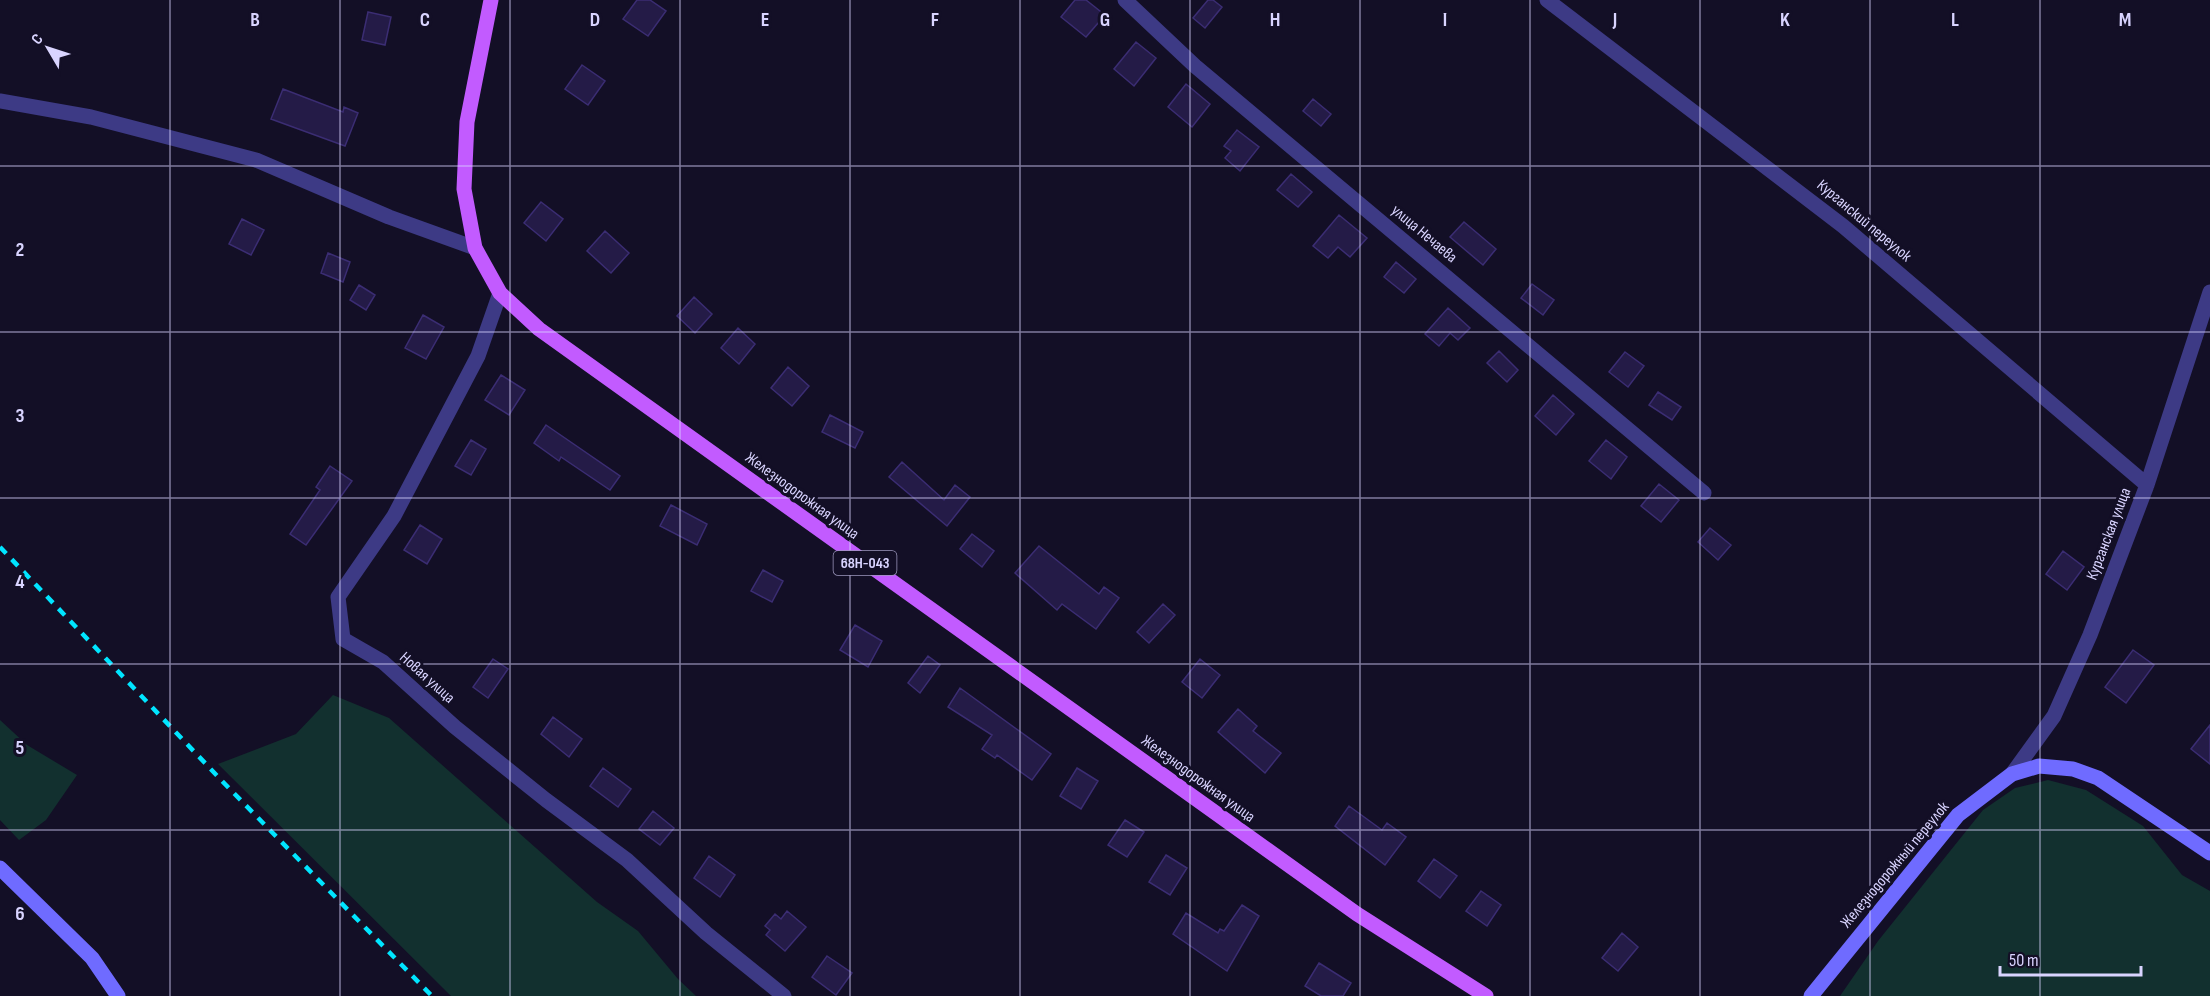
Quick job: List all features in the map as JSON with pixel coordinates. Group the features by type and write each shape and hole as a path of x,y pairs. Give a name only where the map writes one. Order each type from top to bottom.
{"main road":[{"name":"Железнодорожная улица","path":"491,0 467,122 464,189 475,248 501,293 539,329 1357,915 1486,996"},
{"name":"Железнодорожный переулок","path":"1811,996 1958,815 2012,774 2039,766 2073,769 2098,778 2210,853"},
{"path":"0,868 92,958 118,996"}],"street":[{"name":"улица Нечаева","path":"1125,0 1195,66 1704,492"},
{"name":"Курганский переулок","path":"1547,0 1843,226 2147,485"},
{"path":"0,101 92,117 256,160 389,217 475,248"},
{"name":"Курганская улица","path":"2012,774 2054,716 2090,635 2147,485 2210,292"},
{"name":"Новая улица","path":"501,293 478,356 394,516 338,597 343,639 383,662 455,727 546,800 627,860 706,933 784,996"}],"green space":[{"path":"333,695 389,718 597,902 638,931 678,979 696,996 451,996 218,764 296,734"},
{"path":"0,720 27,745 77,775 46,820 19,840 0,820"},
{"path":"2048,780 2086,790 2143,826 2182,875 2210,891 2210,996 1840,996 1878,941 1983,810 2015,788"}],"building":[{"path":"637,0 650,0 666,11 648,36 623,19"},
{"path":"1075,0 1086,0 1105,15 1086,37 1061,17"},
{"path":"1208,0 1213,0 1222,7 1205,28 1193,18"},
{"path":"368,12 391,17 385,45 362,40"},
{"path":"1136,42 1156,58 1134,86 1114,69"},
{"path":"582,65 605,81 588,105 565,89"},
{"path":"1186,84 1210,104 1192,127 1168,107"},
{"path":"283,89 343,112 344,107 358,113 345,146 271,119"},
{"path":"1313,99 1331,114 1321,126 1303,111"},
{"path":"1237,130 1259,147 1240,171 1225,158 1231,151 1224,146"},
{"path":"1291,174 1312,192 1298,207 1277,190"},
{"path":"541,202 563,219 546,241 524,223"},
{"path":"1339,215 1367,238 1350,257 1338,247 1328,258 1313,246"},
{"path":"242,219 264,230 251,255 229,244"},
{"path":"1464,222 1496,249 1483,265 1450,237"},
{"path":"605,231 629,253 611,273 587,251"},
{"path":"328,253 350,262 343,282 321,273"},
{"path":"1396,262 1416,279 1404,293 1384,277"},
{"path":"1532,284 1554,300 1543,315 1521,298"},
{"path":"359,285 375,295 366,310 350,300"},
{"path":"694,297 712,314 695,333 677,316"},
{"path":"1448,308 1470,328 1458,340 1450,333 1439,346 1425,334"},
{"path":"423,315 444,327 426,359 405,348"},
{"path":"738,328 755,344 739,364 721,348"},
{"path":"1499,351 1518,370 1507,382 1487,363"},
{"path":"1625,352 1644,366 1628,387 1609,372"},
{"path":"788,367 809,386 792,406 771,388"},
{"path":"501,375 525,390 509,415 485,400"},
{"path":"1658,392 1681,407 1672,420 1649,405"},
{"path":"1553,395 1574,414 1556,435 1535,416"},
{"path":"830,415 863,432 855,448 822,432"},
{"path":"546,425 620,476 610,490 561,457 559,461 534,443"},
{"path":"471,440 486,449 471,475 455,466"},
{"path":"1606,440 1627,457 1611,479 1589,461"},
{"path":"902,462 944,500 955,485 970,497 947,526 889,477"},
{"path":"330,466 352,481 306,545 290,534 320,490 316,487"},
{"path":"1659,484 1679,500 1661,522 1641,506"},
{"path":"671,505 707,524 697,545 660,526"},
{"path":"420,525 442,539 427,564 404,550"},
{"path":"1710,528 1731,545 1718,560 1698,542"},
{"path":"972,534 994,551 982,567 960,549"},
{"path":"1039,546 1099,594 1104,587 1119,598 1096,629 1062,604 1057,610 1015,573"},
{"path":"2063,551 2084,567 2067,590 2046,574"},
{"path":"763,570 783,581 772,602 751,591"},
{"path":"1163,604 1175,615 1149,643 1137,632"},
{"path":"855,625 882,641 868,667 840,650"},
{"path":"2133,650 2154,665 2126,703 2105,687"},
{"path":"928,656 940,665 920,693 908,683"},
{"path":"493,659 508,669 488,698 473,687"},
{"path":"1200,659 1220,675 1202,698 1182,682"},
{"path":"960,688 1051,754 1032,780 997,755 995,758 982,749 992,735 948,707"},
{"path":"1238,709 1257,726 1253,731 1281,753 1265,773 1218,732"},
{"path":"553,717 582,739 569,757 541,734"},
{"path":"2210,725 2210,764 2191,749"},
{"path":"603,768 631,789 618,807 590,786"},
{"path":"1077,768 1098,781 1081,809 1060,796"},
{"path":"1349,806 1382,830 1387,823 1406,837 1385,865 1335,826"},
{"path":"653,811 674,828 660,845 639,829"},
{"path":"1125,820 1144,832 1127,857 1108,845"},
{"path":"1166,855 1187,868 1170,895 1149,882"},
{"path":"709,856 735,875 720,897 694,878"},
{"path":"1434,859 1457,876 1440,898 1418,881"},
{"path":"1481,891 1501,905 1487,926 1466,911"},
{"path":"1242,905 1259,916 1227,971 1173,934 1186,913 1218,933 1220,929 1224,931"},
{"path":"787,911 806,927 785,951 766,935 770,930 765,926 775,914 781,919"},
{"path":"1622,933 1638,947 1618,971 1602,958"},
{"path":"827,956 852,973 836,995 812,977"},
{"path":"1319,963 1351,983 1343,996 1321,996 1305,986"}],"railway":[{"path":"0,547 223,782 432,996"}]}
